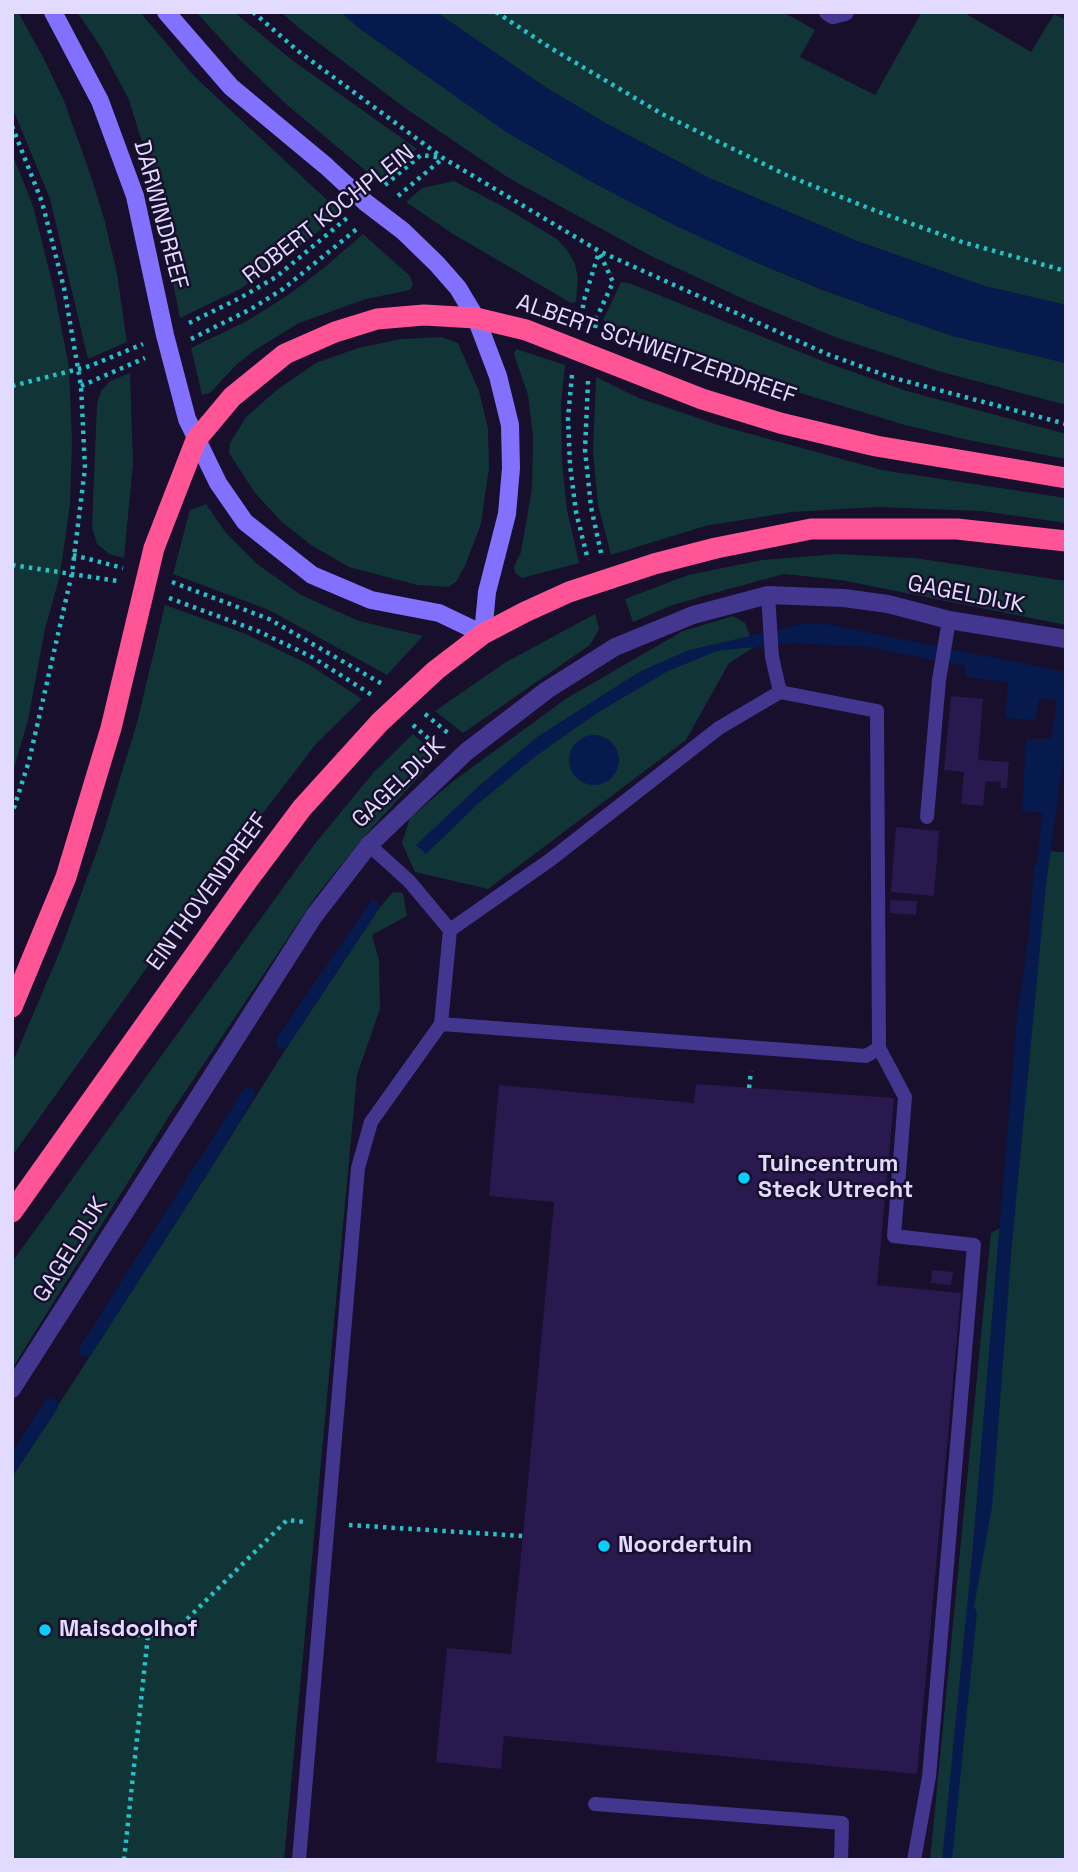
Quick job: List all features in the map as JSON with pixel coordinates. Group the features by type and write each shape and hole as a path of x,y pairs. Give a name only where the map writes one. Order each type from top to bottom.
{"highway":[{"path":"12,1007 66,877 111,728 145,582 168,509 196,440 232,397 285,354 335,332 377,319 412,316 476,318"},
{"name":"ALBERT SCHWEITZERDREEF","path":"476,318 526,330 702,399 780,423 876,446 1066,478"},
{"path":"483,635 536,607 654,564 716,548 811,529 957,529 1066,541"},
{"name":"EINTHOVENDREEF","path":"12,1212 302,808 361,741 436,670 483,635"}],"main road":[{"name":"DARWINDREEF","path":"53,12 100,101 135,196 179,391 196,440"},
{"path":"166,12 231,87 403,231 437,264 458,288 476,318 488,344 510,425 511,468 507,514 487,592 483,635 439,613 371,600 312,575 245,522 218,483 196,440"}],"street":[{"path":"828,12 834,15 845,12"},
{"name":"GAGELDIJK","path":"12,1389 314,916 369,845 466,752 548,690 615,647 693,615 768,595 844,598 888,604 949,620 1066,639"}],"lane":[{"path":"768,595 768,626 780,692"},
{"path":"927,817 939,680 949,620"},
{"path":"450,930 550,860 719,728 780,692 877,712 879,1048 905,1097 894,1236 974,1245 929,1777 914,1860"},
{"path":"299,1860 358,1168 371,1122 441,1024 450,930 409,881 369,845"},
{"path":"441,1024 866,1056 879,1048"},
{"path":"595,1804 842,1823 842,1860"}],"path":[{"path":"253,12 298,51 443,158"},
{"path":"496,12 559,54 662,114 786,175 962,242 1066,271"},
{"path":"12,126 41,202 64,288 81,386 85,468 72,573 29,761 12,814"},
{"path":"12,386 167,342 276,277 372,207 421,155 443,158"},
{"name":"ROBERT KOCHPLEIN","path":"81,386 167,342 251,309 283,289 372,207 443,158 599,251"},
{"path":"599,251 613,282 571,378 568,418 576,512 602,581"},
{"path":"599,251 584,300 584,353 585,450 602,581"},
{"path":"599,251 827,354 890,377 1066,424"},
{"path":"74,555 145,582 312,657 369,693 437,722 466,752"},
{"path":"12,565 119,581 145,582 223,600 269,619 370,676 439,747 466,752"},
{"path":"136,1635 171,1635 287,1520 523,1536"},
{"path":"124,1860 148,1634"}],"green space":[{"path":"12,12 18,12 64,101 91,176 117,274 127,342 88,359 50,199 12,107"},
{"path":"77,12 140,12 194,76 341,213 283,260 240,289 180,318 150,168 129,100 102,49"},
{"path":"196,12 234,12 292,60 417,149 379,182 286,104 239,59"},
{"path":"281,12 341,12 359,28 505,131 594,183 755,262 823,290 953,336 1066,363 1066,405 938,371 835,337 748,301 651,256 507,177 405,108"},
{"path":"436,12 783,12 815,30 800,57 875,95 922,12 963,12 1031,52 1054,14 1066,20 1066,305 984,286 857,241 709,178 607,124 545,87"},
{"path":"12,153 33,206 54,290 69,367 72,439 70,505 60,575 45,629 28,720 12,775"},
{"path":"454,181 557,239 575,264 578,278 576,302 571,303 453,234 406,202 422,188"},
{"path":"363,234 410,276 413,285 410,290 366,299 299,323 255,350 236,365 210,393 202,395 191,348 247,321 291,293"},
{"path":"621,282 825,362 907,391 1066,434 1066,459 905,425 764,382 664,347 603,320"},
{"path":"441,337 458,343 479,391 488,429 489,468 481,524 465,566 456,582 448,587 417,585 349,567 311,545 282,522 255,493 229,453 230,443 246,417 278,389 316,363 358,348 401,339"},
{"path":"516,349 565,365 561,404 562,462 567,510 579,563 522,578 515,573 514,567 521,552 532,488 533,437 528,395 514,354"},
{"path":"130,373 133,464 124,558 109,554 97,544 92,527 97,404 101,391 110,381"},
{"path":"596,377 639,398 718,425 882,470 1066,498 1066,523 981,511 876,507 792,512 705,526 611,555 598,505 593,451"},
{"path":"206,504 226,533 257,564 301,595 359,621 423,636 387,675 269,610 173,574 190,510"},
{"path":"837,554 915,558 1066,581 1066,625 841,580 784,574 670,606 633,622 625,599 688,575 762,560"},
{"path":"165,605 246,634 308,664 362,699 316,744 186,913 12,1156 12,1064 62,946 102,837 137,723"},
{"path":"595,614 599,629 590,645 463,733 435,711 506,662"},
{"path":"733,616 745,623 754,647 729,663 686,740 488,889 415,872 402,843 410,818 452,782 567,698 683,631"},
{"path":"413,734 438,756 369,831 316,896 171,1113 12,1369 12,1262 314,845 373,773"},
{"path":"1042,851 1066,852 1066,1860 930,1860 991,1233 1005,1225"},
{"path":"393,892 403,893 407,916 372,935 379,961 380,1009 357,1075 284,1860 12,1860 12,1477 287,1047 380,907"}],"water":[{"path":"341,12 436,12 545,87 607,124 709,178 857,241 984,286 1066,305 1066,363 953,336 885,313 755,262 674,225 594,183 505,131 359,28"},
{"path":"803,624 825,624 1066,672 1066,739 1046,885 1012,1243 992,1507 974,1607 977,1612 952,1860 942,1860 972,1556 1017,1016 1042,813 1022,811 1026,739 1051,739 1057,700 1039,698 1035,720 1005,718 1008,682 965,677 965,666 867,647 792,643 717,651 668,671 597,713 536,756 479,803 426,854 416,845 537,737 639,672 689,650"},
{"path":"594,735 612,742 619,760 612,778 594,785 576,778 569,760 576,742"},
{"path":"373,898 380,907 287,1047 282,1049 277,1046 276,1039"},
{"path":"249,1087 255,1091 255,1096 206,1176 91,1355 80,1355 79,1348 244,1089"},
{"path":"52,1398 57,1402 58,1408 12,1477 12,1453 45,1400"}],"building":[{"path":"951,696 983,699 978,760 1009,762 1007,788 1000,788 1001,782 986,781 983,806 961,804 964,772 944,770"},
{"path":"896,827 939,831 934,896 891,892"},
{"path":"890,900 917,901 916,915 890,913"},
{"path":"696,1084 894,1098 877,1285 961,1293 917,1774 504,1736 501,1769 436,1762 447,1648 511,1654 523,1536 554,1202 489,1196 499,1085 694,1103"},
{"path":"932,1270 953,1272 951,1285 931,1283"}],"place":[{"name":"Tuincentrum Steck Utrecht","path":"744,1178"},
{"name":"Noordertuin","path":"604,1546"},
{"name":"Maisdoolhof","path":"45,1630"}]}
